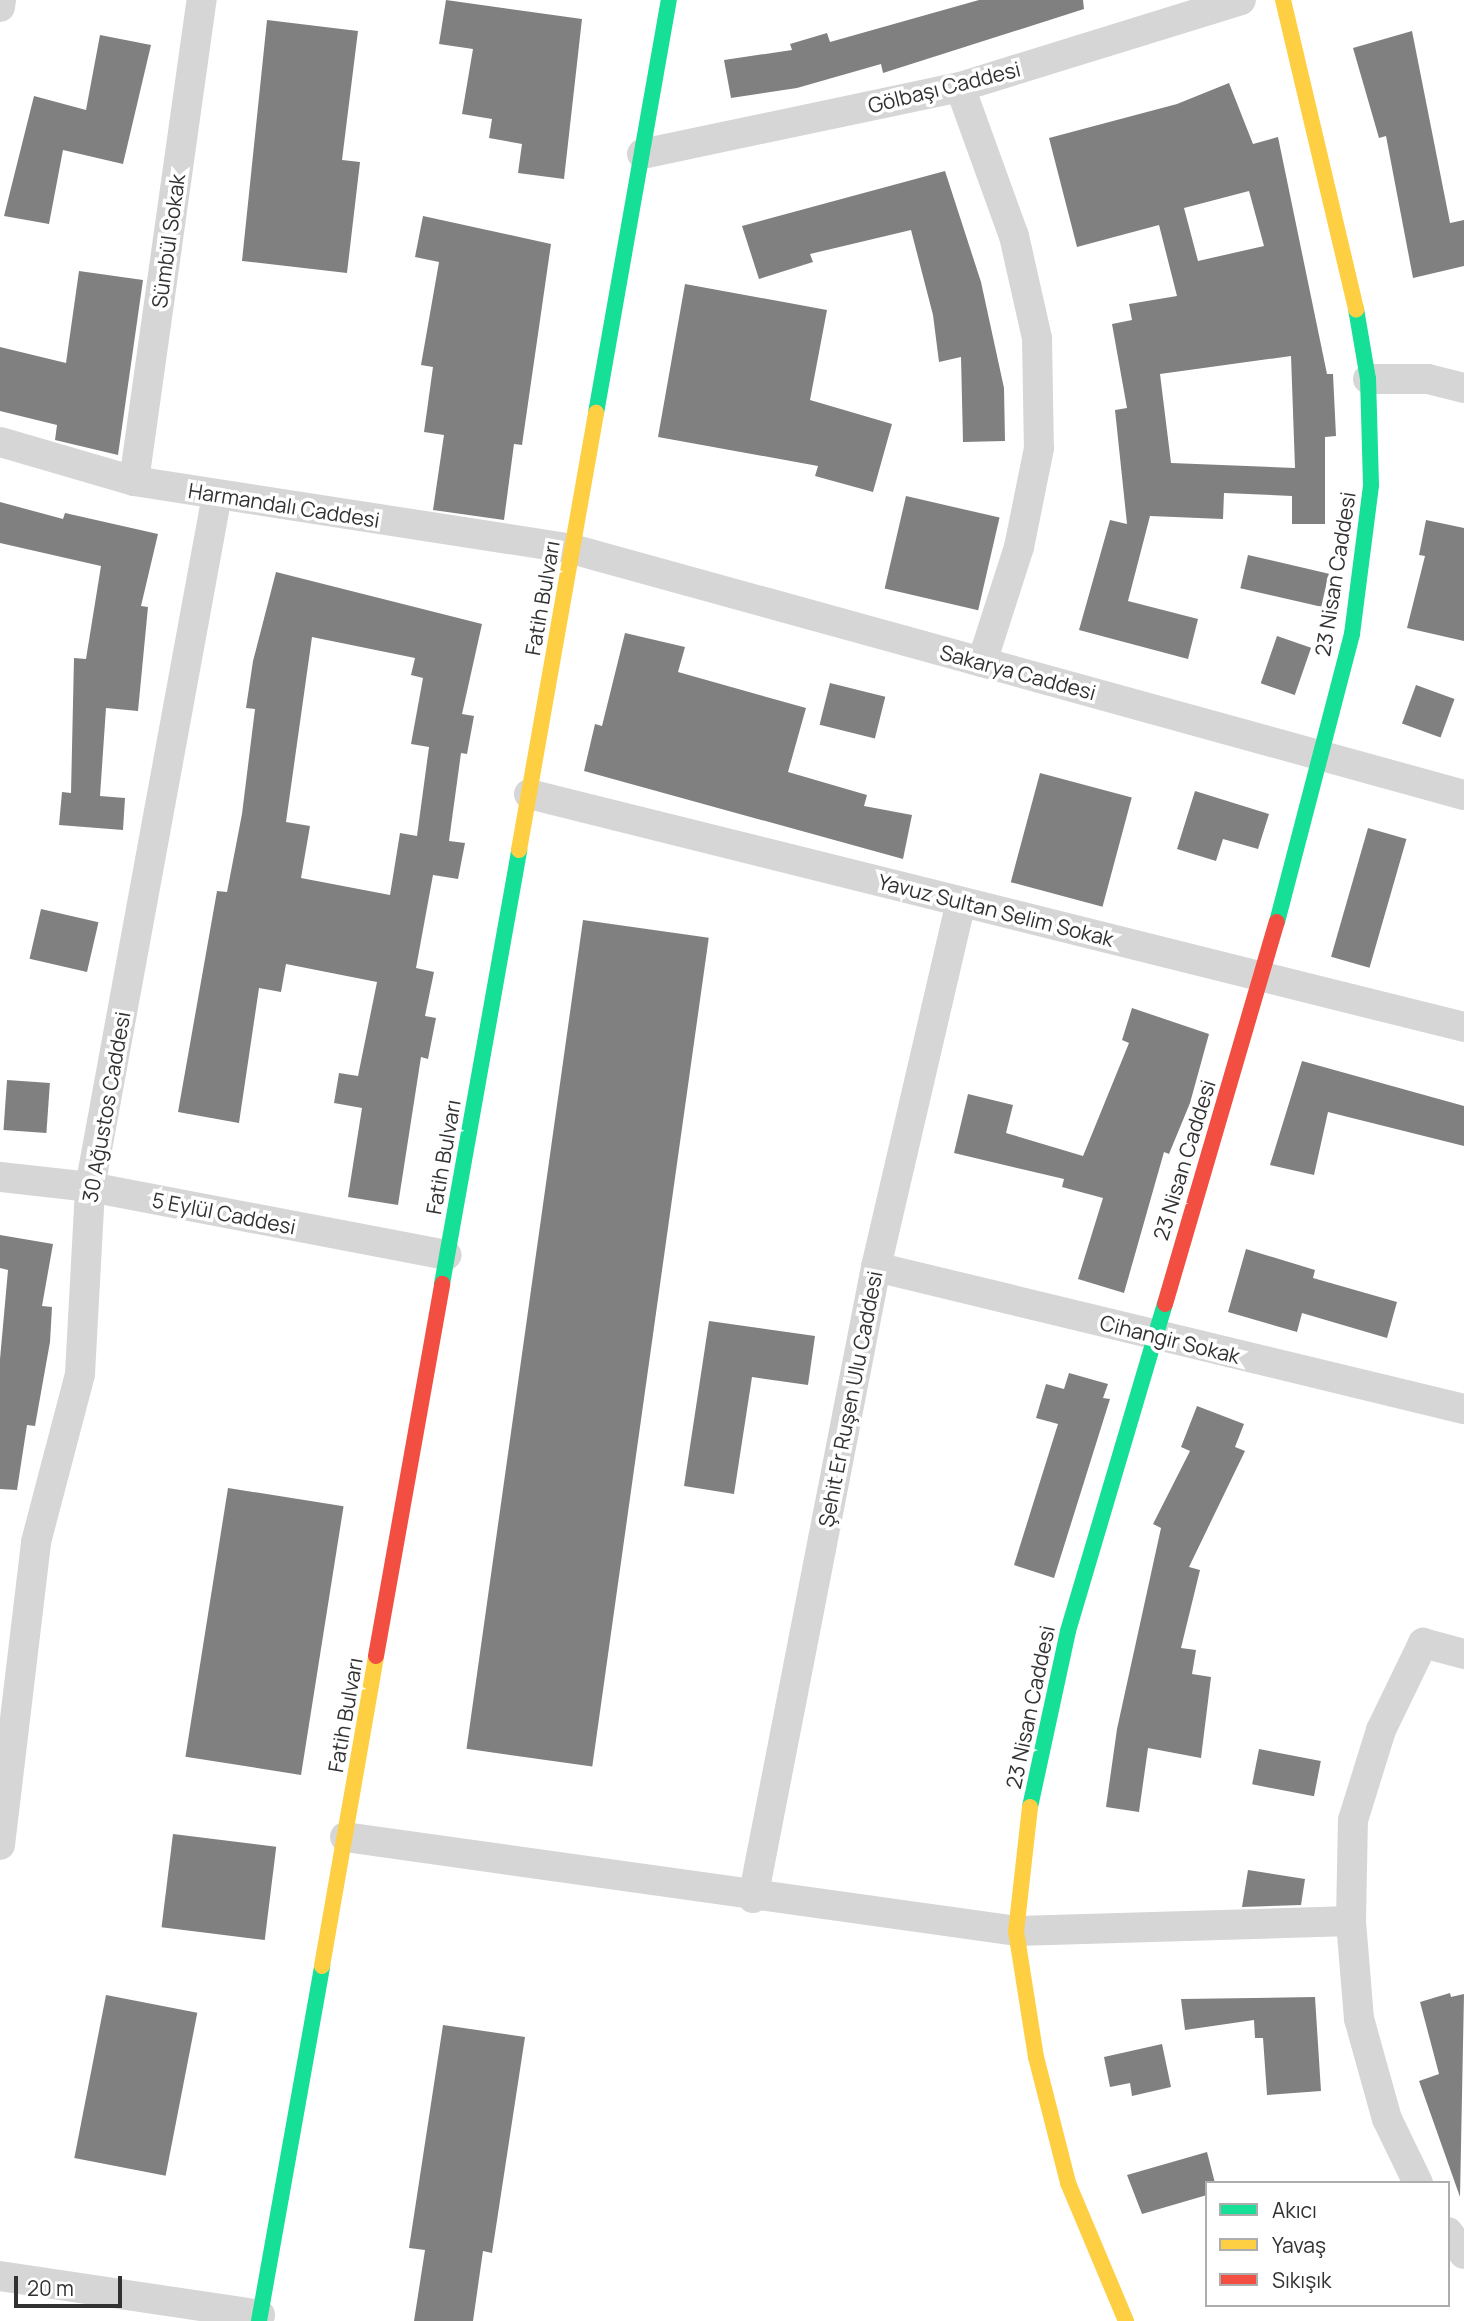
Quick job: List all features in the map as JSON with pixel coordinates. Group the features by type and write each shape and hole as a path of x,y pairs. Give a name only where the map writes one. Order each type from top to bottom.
{"street":[{"path":"0,7 1,0"},
{"name":"Sümbül Sokak","path":"134,481 202,0"},
{"name":"Fatih Bulvarı","path":"260,2318 669,0"},
{"name":"Gölbaşı Caddesi","path":"642,154 960,87 1241,0"},
{"name":"23 Nisan Caddesi","path":"1126,2321 1068,2183 1036,2057 1016,1931 1033,1778 1068,1631 1152,1335 1262,977 1317,755 1352,634 1371,485 1368,379 1347,256 1283,0"},
{"path":"960,87 1014,236 1037,338 1039,448 1019,547 982,662"},
{"path":"1368,379 1428,379 1464,388"},
{"name":"Harmandalı Caddesi","path":"0,442 134,481 572,549"},
{"name":"30 Ağustos Caddesi","path":"0,1845 36,1542 80,1374 90,1187 217,495"},
{"name":"Sakarya Caddesi","path":"572,549 1464,795"},
{"name":"Yavuz Sultan Selim Sokak","path":"529,794 1464,1027"},
{"name":"Şehit Er Ruşen Ulu Caddesi","path":"752,1898 876,1267 961,902"},
{"name":"5 Eylül Caddesi","path":"0,1177 90,1187 447,1255"},
{"name":"Cihangir Sokak","path":"876,1267 1464,1409"},
{"path":"1417,2181 1387,2119 1360,2019 1351,1921 1353,1820 1381,1730 1423,1643 1464,1654"},
{"path":"345,1837 752,1898 1016,1931 1351,1921"},
{"path":"1450,2235 1464,2254"},
{"path":"0,2276 260,2318"}],"building":[{"path":"446,0 582,19 564,179 518,173 522,144 489,138 492,119 462,114 473,49 439,44"},
{"path":"979,0 1083,0 1084,9 883,73 881,64 797,88 731,98 724,60 792,50 790,44 827,33 830,42"},
{"path":"267,20 358,31 342,160 360,162 347,273 242,261"},
{"path":"1412,31 1450,223 1464,220 1464,266 1413,278 1386,136 1379,138 1353,48"},
{"path":"100,35 151,45 123,164 63,150 49,224 4,216 34,96 86,110"},
{"path":"1229,83 1253,144 1278,137 1327,374 1333,374 1336,436 1325,437 1325,524 1292,524 1292,496 1224,493 1223,519 1150,516 1128,601 1198,619 1188,659 1079,630 1110,520 1127,524 1115,410 1127,408 1112,324 1132,320 1129,304 1177,296 1159,225 1077,247 1049,138 1177,104","holes":["1249,191 1264,246 1198,261 1184,208","1291,356 1295,468 1171,463 1160,374"]},
{"path":"945,171 981,282 1004,388 1005,441 963,442 961,357 939,362 933,315 911,230 810,254 813,262 759,279 742,226"},
{"path":"423,216 551,244 522,445 514,444 504,520 433,510 444,435 424,432 433,367 421,365 439,262 415,257"},
{"path":"79,271 143,280 118,455 55,440 57,425 0,411 0,347 66,363"},
{"path":"685,284 827,310 810,400 892,424 873,492 815,476 818,466 658,437"},
{"path":"906,496 1000,518 978,610 885,589"},
{"path":"0,502 63,519 65,513 158,534 141,606 148,607 138,711 106,708 100,796 125,798 123,830 59,825 62,792 71,793 74,658 86,659 101,566 0,543"},
{"path":"1426,520 1464,528 1464,641 1407,628 1425,556 1419,555"},
{"path":"1248,555 1329,574 1321,607 1240,588"},
{"path":"276,572 482,624 462,714 474,716 467,754 461,753 449,841 465,843 458,879 433,875 416,968 434,972 425,1016 436,1018 428,1059 421,1057 398,1205 348,1197 362,1108 334,1103 339,1073 358,1076 377,982 286,964 281,992 259,988 239,1123 178,1112 217,891 227,892 242,814 255,709 246,708 253,661","holes":["312,637 415,658 411,675 423,678 411,744 429,747 417,836 400,833 390,895 301,878 310,826 286,822"]},
{"path":"625,633 685,647 678,672 806,708 788,772 867,795 864,806 912,815 903,859 584,771 595,724 602,726"},
{"path":"1277,636 1311,648 1295,695 1261,683"},
{"path":"830,683 885,697 875,739 820,725"},
{"path":"1416,685 1455,699 1441,738 1402,724"},
{"path":"1040,773 1132,798 1103,907 1011,882"},
{"path":"1195,791 1269,814 1258,849 1223,839 1216,861 1177,849"},
{"path":"1368,828 1406,839 1370,968 1331,957"},
{"path":"41,909 98,922 87,972 30,959"},
{"path":"583,920 709,938 592,1767 467,1749"},
{"path":"1132,1008 1209,1034 1190,1103 1169,1154 1164,1152 1124,1293 1078,1279 1103,1198 1062,1187 1064,1179 954,1153 968,1094 1013,1105 1006,1133 1083,1156 1129,1043 1122,1040"},
{"path":"1302,1061 1464,1106 1464,1146 1328,1112 1314,1175 1270,1165"},
{"path":"7,1080 50,1083 46,1133 4,1130"},
{"path":"0,1235 53,1244 42,1306 52,1307 50,1342 35,1426 27,1425 17,1490 0,1489 0,1359 8,1270 0,1268"},
{"path":"1246,1249 1315,1270 1313,1278 1397,1302 1387,1338 1302,1313 1297,1332 1228,1312"},
{"path":"709,1321 815,1336 808,1385 752,1377 734,1494 684,1486"},
{"path":"1069,1373 1108,1384 1103,1398 1110,1399 1054,1578 1014,1565 1058,1424 1036,1418 1046,1384 1064,1389"},
{"path":"1197,1406 1244,1424 1235,1447 1245,1451 1189,1567 1200,1570 1181,1648 1196,1650 1192,1674 1211,1677 1201,1758 1148,1748 1139,1812 1106,1807 1117,1729 1161,1528 1153,1524 1190,1451 1181,1447"},
{"path":"228,1488 344,1506 301,1775 185,1757"},
{"path":"1259,1749 1321,1761 1314,1796 1252,1784"},
{"path":"173,1834 276,1847 265,1940 162,1927"},
{"path":"1248,1870 1305,1879 1301,1905 1242,1907"},
{"path":"1450,1993 1451,1997 1464,1994 1460,2197 1419,2081 1439,2074 1420,2002"},
{"path":"106,1995 197,2013 166,2176 74,2158"},
{"path":"1315,1997 1321,2091 1267,2095 1263,2038 1255,2038 1254,2020 1185,2030 1181,1999"},
{"path":"443,2025 525,2037 492,2253 483,2251 473,2321 414,2321 425,2250 409,2248"},
{"path":"1162,2044 1171,2087 1132,2096 1130,2083 1110,2087 1104,2057"},
{"path":"1207,2152 1214,2181 1205,2181 1205,2196 1142,2214 1127,2175"}],"traffic: fast":[{"path":"596,413 669,0"},
{"path":"1277,922 1352,634 1371,485 1368,379 1356,309"},
{"path":"442,1284 519,850"},
{"path":"1030,1807 1068,1631 1165,1304"},
{"path":"259,2321 322,1966"}],"traffic: slow":[{"path":"1283,0 1356,309"},
{"path":"519,850 596,413"},
{"path":"322,1966 376,1656"},
{"path":"1030,1807 1016,1931 1036,2057 1068,2183 1126,2321"}],"traffic: jam":[{"path":"1165,1304 1277,922"},
{"path":"376,1656 442,1284"}]}
